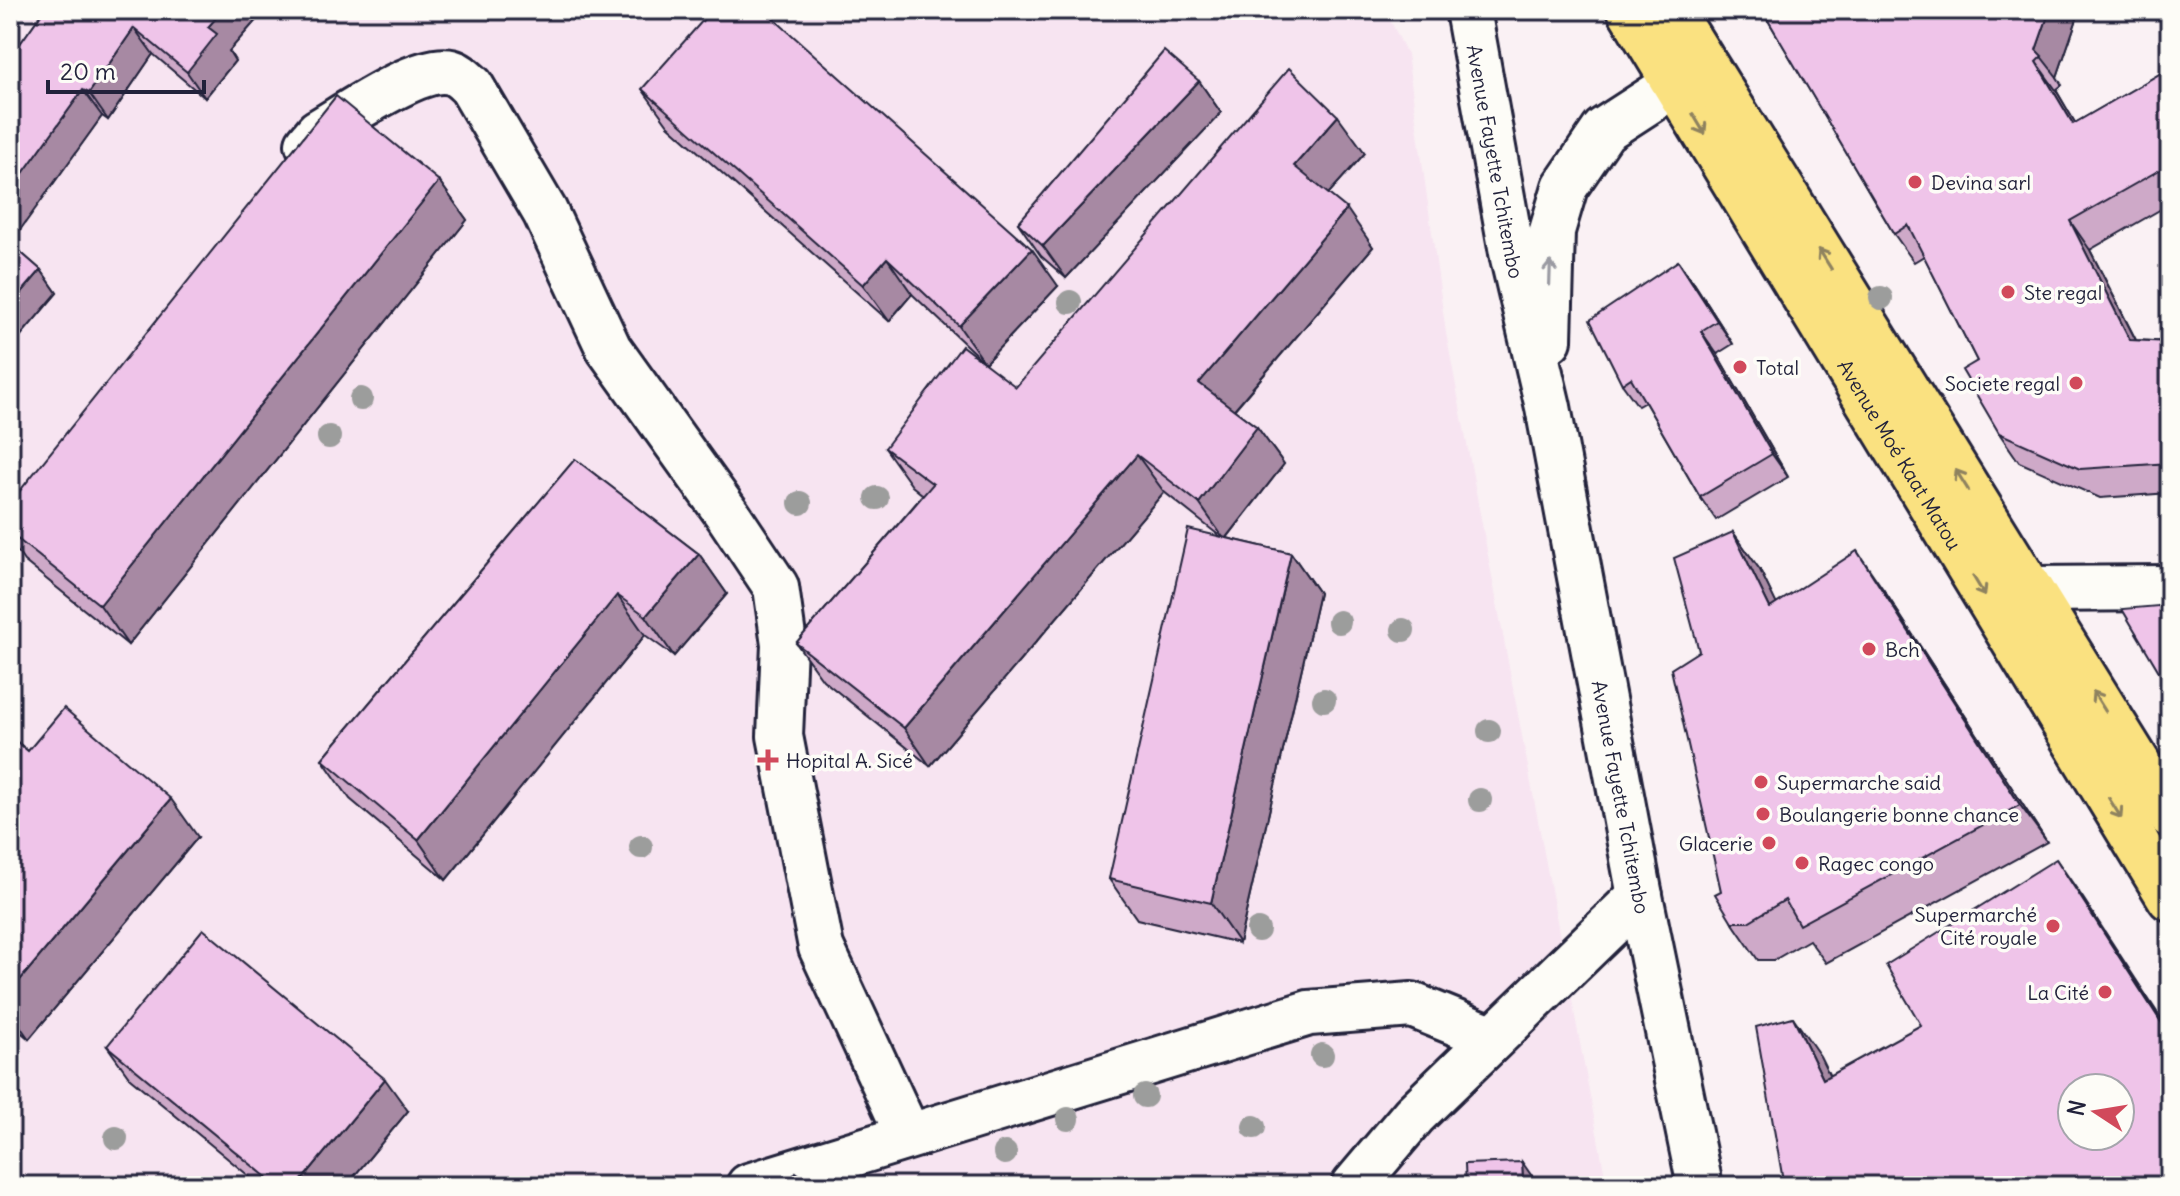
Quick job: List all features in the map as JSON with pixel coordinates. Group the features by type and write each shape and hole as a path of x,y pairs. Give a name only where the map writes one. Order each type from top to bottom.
{"main road":[{"name":"Avenue Moé Kaat Matou","path":"1630,10 2170,898"},
{"name":"Avenue Moé Kaat Matou","path":"1671,10 2170,815"}],"street":[{"name":"Avenue Fayette Tchitembo","path":"1468,10 1513,258 1548,407 1640,896 1700,1186"},
{"path":"278,179 318,132 413,77 436,70 454,72 471,86 545,212 609,349 776,587 784,644 780,736 821,947 908,1135"},
{"name":"Avenue Fayette Tchitembo","path":"1548,407 1552,231 1565,187 1604,130 1675,84"},
{"path":"2030,589 2170,588"},
{"path":"1354,1186 1414,1115 1640,896"},
{"path":"749,1186 1309,1013 1412,1005 1493,1038"}],"shaded area":[{"name":"Hopital A. Sicé","path":"10,10 1385,10 1407,54 1446,333 1607,1186 10,1186"}],"building":[{"path":"44,10 223,10 208,27 217,34 187,72 134,28 89,93 83,90 10,191 10,58"},
{"path":"712,10 764,10 1032,249 959,326 887,258 863,285 642,89"},
{"path":"1762,10 2050,10 2036,50 2042,56 2036,62 2073,124 2170,68 2170,164 2070,221 2130,340 2170,342 2170,463 2080,469 1999,433 1962,370 1977,361 1908,225 1894,234"},
{"path":"1164,51 1199,81 1043,246 1018,223"},
{"path":"1289,68 1338,116 1294,166 1347,209 1199,383 1257,427 1199,503 1137,455 904,728 796,643 933,484 885,448 962,346 1016,387"},
{"path":"336,96 439,181 100,605 10,533 10,503"},
{"path":"10,243 41,270 10,306"},
{"path":"1678,261 1717,321 1701,331 1772,454 1700,497 1631,378 1622,384 1590,320"},
{"path":"575,459 699,554 646,616 617,595 418,840 322,759"},
{"path":"1188,529 1291,553 1211,903 1109,879"},
{"path":"1733,532 1770,608 1857,551 2020,805 1799,925 1785,900 1748,922 1732,922 1715,894 1721,891 1671,669 1699,651 1674,558"},
{"path":"2170,605 2170,690 2122,609"},
{"path":"64,708 171,799 10,992 10,736 28,751"},
{"path":"2056,859 2170,1036 2170,1186 1784,1186 1756,1027 1793,1017 1823,1079 1921,1025 1886,965"},
{"path":"203,929 385,1079 297,1186 277,1186 107,1046"},
{"path":"1522,1162 1523,1181 1582,1182 1582,1186 1466,1186 1465,1164"},
{"path":"796,1172 814,1186 786,1186"}],"place":[{"name":"Devina sarl","path":"1915,182"},
{"name":"Ste regal","path":"2008,292"},
{"name":"Total","path":"1740,367"},
{"name":"Societe regal","path":"2076,383"},
{"name":"Bch","path":"1869,649"},
{"name":"Hopital A. Sicé","path":"768,760"},
{"name":"Supermarche said","path":"1761,782"},
{"name":"Boulangerie bonne chance","path":"1763,814"},
{"name":"Glacerie","path":"1769,843"},
{"name":"Ragec congo","path":"1802,863"},
{"name":"Supermarché Cité royale","path":"2053,926"},
{"name":"La Cité","path":"2105,992"}]}
